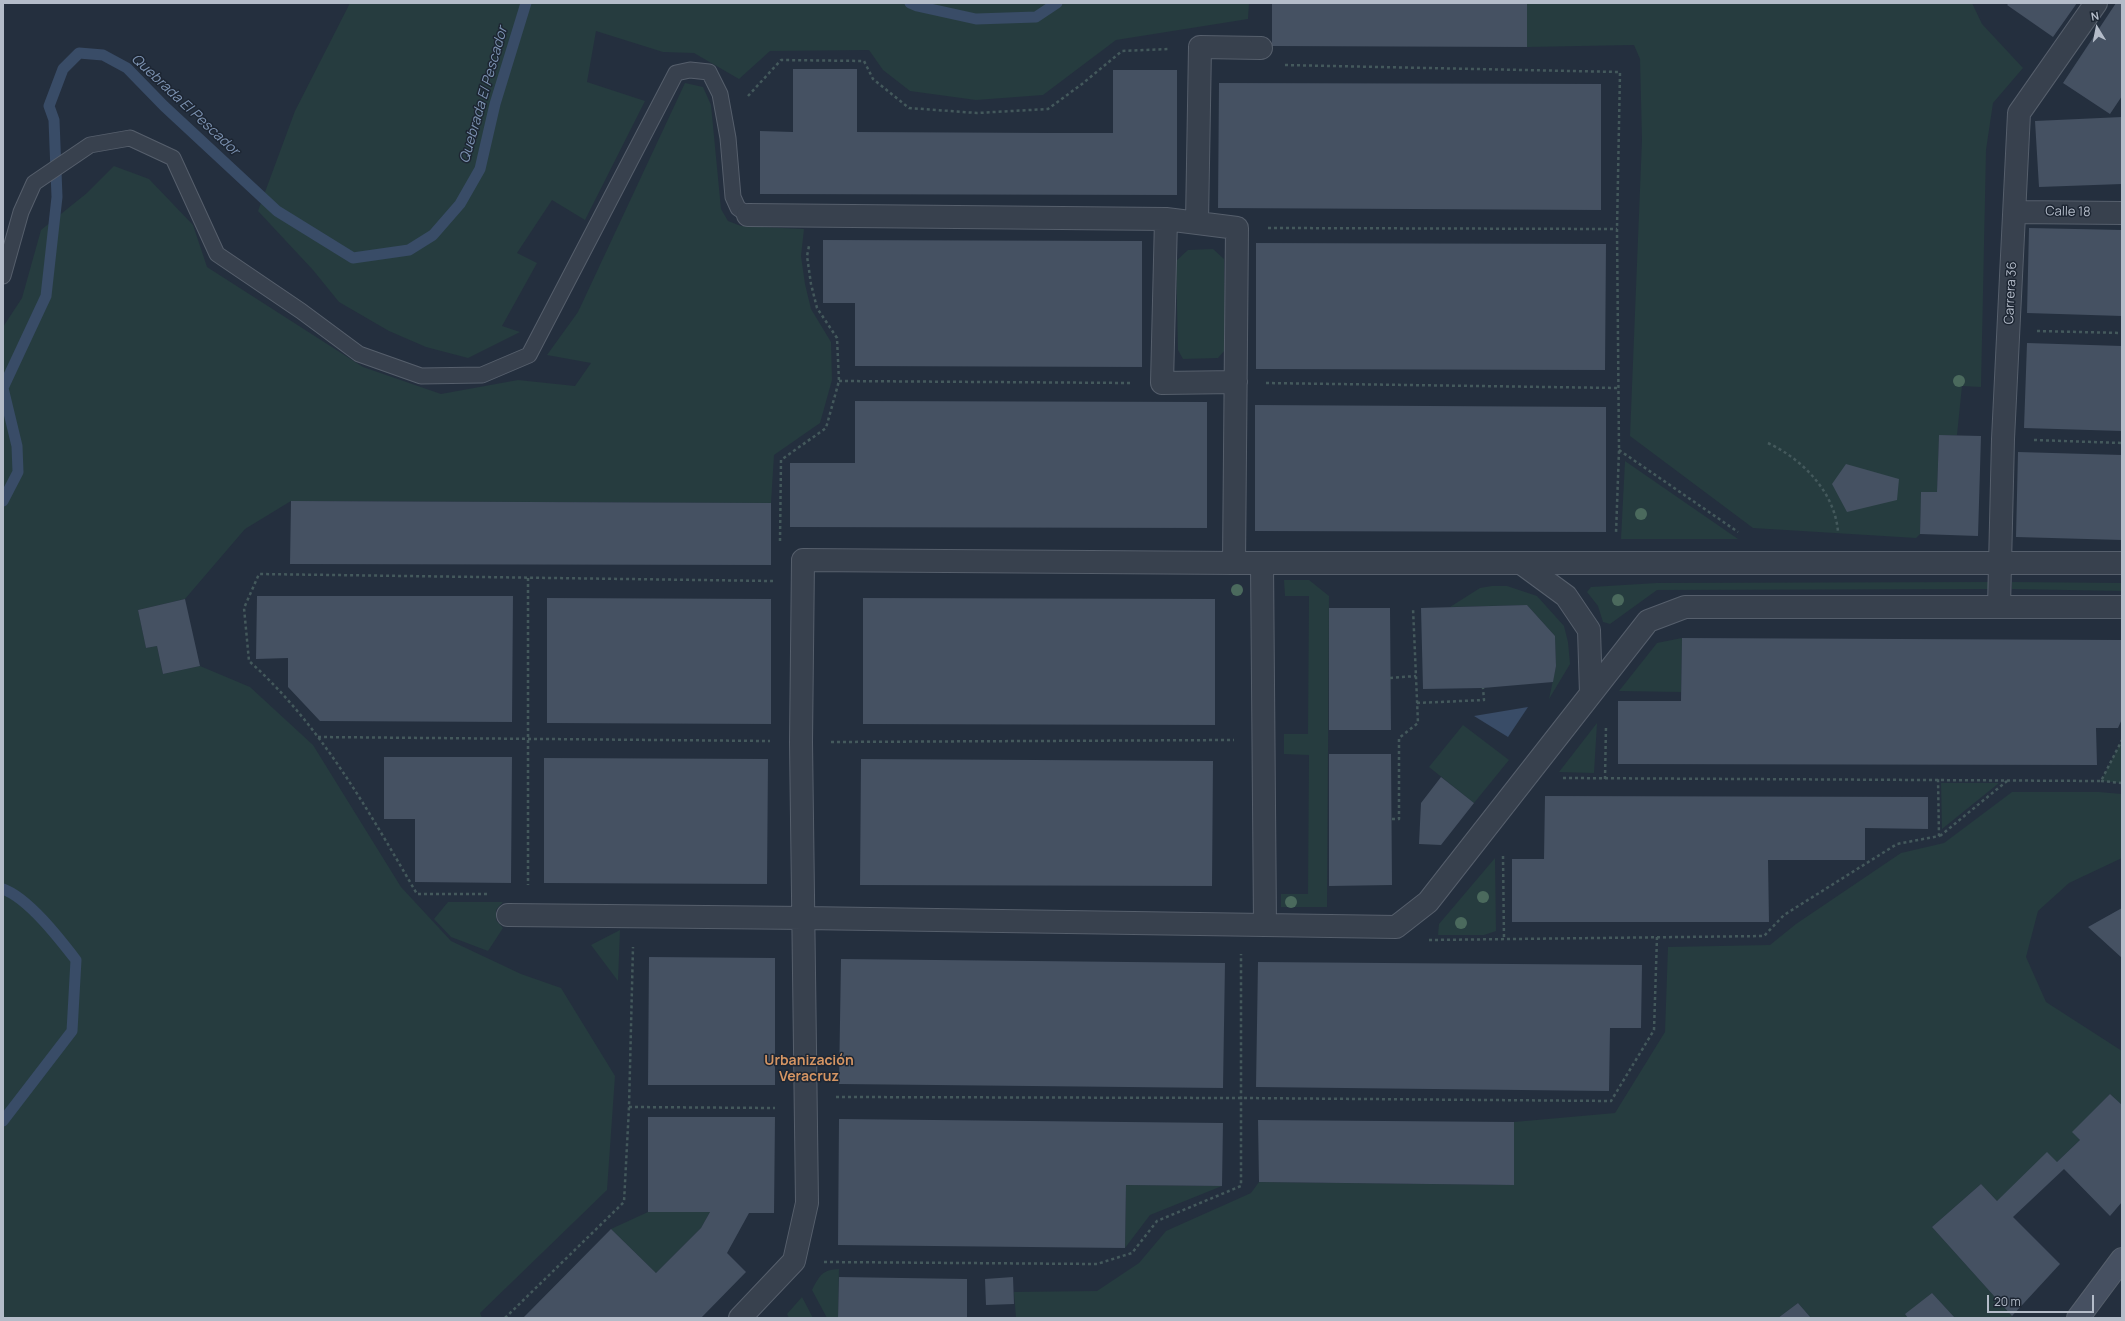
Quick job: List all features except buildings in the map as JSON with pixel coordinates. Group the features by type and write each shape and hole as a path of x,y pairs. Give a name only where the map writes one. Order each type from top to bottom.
{"main road":[{"path":"2078,1314 2122,1259"}],"street":[{"name":"Carrera 36","path":"1999,607 2003,439 2019,112 2096,3"},
{"path":"1197,222 1200,47 1261,48"},
{"name":"Calle 18","path":"2014,212 2122,213"},
{"path":"748,215 812,217 1166,219 1237,228 1234,563"},
{"path":"1166,219 1162,383 1236,382"},
{"path":"740,1318 794,1261 806,1202 805,918 801,742 802,560 1234,563 2122,563"},
{"path":"1262,563 1265,925"},
{"path":"1521,563 1566,596 1589,630 1591,694"},
{"path":"518,916 805,918 1396,927 1428,902 1648,620 1685,607 2122,606"}],"lane":[{"path":"3,276 21,212 34,183 90,145 130,138 173,158 217,254 301,311 359,354 421,376 482,375 529,355 676,73 690,70 709,72 720,94 728,138 733,197 738,208 748,215"}],"path":[{"path":"748,103 748,95 781,60 864,61 873,79 909,108 976,113 1048,109 1082,84 1122,51 1200,47"},
{"path":"1261,48 1260,65 1620,72 1617,228 1619,450 1615,563"},
{"path":"780,544 781,460 826,428 839,381 837,338 817,308 811,284 808,256 812,217"},
{"path":"1237,228 1617,228"},
{"path":"2009,330 2122,332"},
{"path":"839,381 1162,383"},
{"path":"1236,382 1618,388"},
{"path":"2003,439 2122,443"},
{"path":"1768,443 1787,452 1811,473 1827,497 1838,529 1840,563"},
{"path":"1619,450 1744,536"},
{"path":"488,894 417,894 375,822 318,737 268,678 249,661 244,608 259,574 803,581"},
{"path":"518,916 528,738 528,578"},
{"path":"1392,819 1399,819 1399,738 1418,722 1413,608"},
{"path":"1390,678 1416,676"},
{"path":"1417,704 1484,700 1483,688"},
{"path":"318,737 801,742 1263,740"},
{"path":"2102,781 2122,740"},
{"path":"1526,777 1938,779 2102,781 2122,783"},
{"path":"1938,779 1939,836"},
{"path":"1396,927 1431,940 1764,936 1784,915 1897,844 1939,836 2007,780"},
{"path":"1503,854 1504,939"},
{"path":"505,1318 624,1202 629,1107 634,917"},
{"path":"794,1261 1098,1264 1132,1253 1157,1221 1241,1186 1241,925"},
{"path":"629,1107 806,1103 1241,1098 1611,1101 1654,1030 1657,937"}],"green space":[{"path":"350,3 1249,3 1248,19 1116,40 1043,95 976,100 910,91 883,70 869,50 770,51 739,79 694,53 663,52 596,31 587,82 645,101 585,220 552,200 517,253 537,263 502,326 520,332 468,358 426,347 389,331 339,302 313,270 258,211 295,111"},
{"path":"1526,3 1972,3 1982,24 2023,68 1993,103 1986,150 1981,387 1962,386 1957,435 1939,435 1937,492 1921,492 1920,534 1916,538 1753,528 1630,436 1642,140 1640,59 1634,45 1527,47"},
{"path":"685,83 703,87 711,105 721,209 728,221 741,226 804,229 801,256 805,284 811,309 831,342 832,380 820,423 774,455 771,503 291,501 245,529 185,599 138,610 146,648 157,646 163,674 200,666 250,687 313,745 401,887 451,941 521,974 561,988 615,1076 607,1190 480,1313 482,1318 3,1318 3,327 22,298 41,230 87,193 114,166 149,179 193,225 207,267 363,367 441,394 518,380 575,386 591,363 547,355 578,312"},
{"path":"1213,249 1224,259 1225,350 1218,358 1183,359 1178,350 1176,261 1188,250"},
{"path":"1625,461 1738,539 1621,539"},
{"path":"1284,580 1309,580 1329,596 1327,907 1281,907 1281,894 1308,894 1309,755 1284,754 1284,734 1308,734 1309,596 1285,596"},
{"path":"1988,582 1988,589 1657,590 1610,624 1603,622 1598,606 1587,592 1591,587 1657,583"},
{"path":"2012,582 2122,583 2122,591 2012,589"},
{"path":"1507,586 1537,596 1564,626 1568,642 1570,664 1549,699 1556,666 1555,636 1527,605 1450,607 1480,588"},
{"path":"1682,638 1681,692 1619,691 1657,643"},
{"path":"1597,723 1594,773 1559,772"},
{"path":"1463,725 1509,760 1474,803 1429,767"},
{"path":"2122,740 2122,783 2101,781"},
{"path":"1941,783 1999,783 1942,829"},
{"path":"2012,792 2099,792 2122,794 2122,858 2069,883 2038,911 2026,957 2046,1002 2122,1051 2122,1105 2110,1094 2073,1132 2080,1140 2057,1162 1997,1201 1981,1184 1932,1227 2012,1316 2010,1318 1955,1318 1932,1293 1906,1314 1908,1318 1811,1318 1798,1303 1778,1318 1016,1318 1014,1292 1097,1291 1139,1263 1166,1231 1251,1193 1259,1182 1514,1185 1514,1122 1615,1113 1665,1032 1668,947 1770,945 1796,924 1901,853 1944,843"},
{"path":"1495,858 1496,931 1484,935 1438,935 1439,924"},
{"path":"448,902 503,902 496,910 496,920 503,928 488,951 451,937 434,919"},
{"path":"620,930 618,981 591,945"},
{"path":"1126,1185 1222,1186 1150,1215 1125,1248"},
{"path":"648,1212 710,1212 701,1228 656,1273 611,1229"},
{"path":"839,1269 838,1318 827,1318 812,1290 822,1274"},
{"path":"802,1297 813,1318 789,1318 787,1314"}],"water":[{"path":"1528,707 1508,737 1474,716"}],"waterway":[{"name":"Quebrada El Pescador","path":"3,501 18,472 17,446 3,388 46,296 57,197 54,120 49,106 63,69 79,53 103,55 127,68 164,106 277,211 353,258 409,250 433,235 460,204 480,169 495,104 526,3"},
{"name":"Quebrada El Pescador","path":"910,3 917,6 976,19 1036,17 1057,3"},
{"name":"Quebrada El Pescador","path":"3,889 13,894 33,910 52,930 76,960 72,1031 3,1121"}],"district":[{"name":"Urbanización Veracruz","path":"809,1070"}]}
